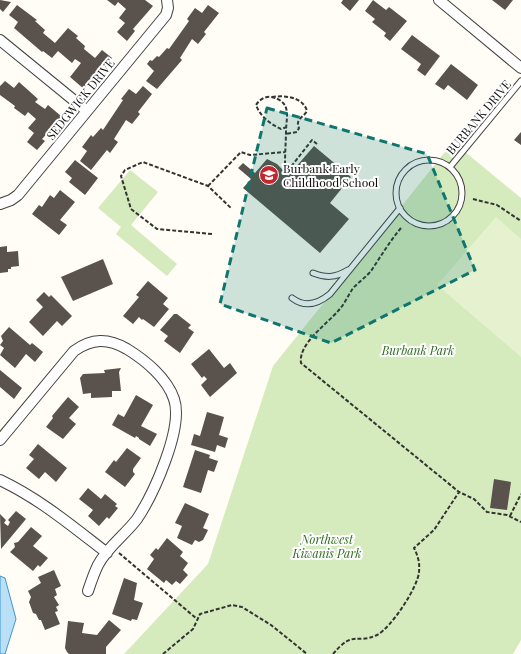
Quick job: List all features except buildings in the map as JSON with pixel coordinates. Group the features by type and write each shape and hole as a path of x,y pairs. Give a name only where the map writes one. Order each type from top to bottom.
{"street":[{"name":"SEDGWICK DRIVE","path":"0,204 11,200 18,194 166,15 168,8 167,0"},
{"path":"439,0 521,68"},
{"path":"0,40 87,111"},
{"path":"0,440 74,351 84,344 95,340 113,342 128,350 162,378 175,400 176,426 159,480 137,519 109,550 98,565 88,591"},
{"path":"0,480 25,492 109,550"}],"lane":[{"name":"BURBANK DRIVE","path":"450,167 521,80"},
{"name":"BURBANK DRIVE","path":"429,160 442,162 450,167 460,179 462,194 458,209 448,220 433,226 417,223 404,214 400,208 397,199 397,186 402,174 408,167 416,162 429,160"},
{"path":"292,298 306,305 323,301 400,208"},
{"path":"313,273 334,277 354,264"}],"path":[{"path":"286,127 281,129 275,126 258,110 256,105 259,101 265,98 278,96 297,99 306,105 307,111 298,119 297,124 299,128 297,132 286,134"},
{"path":"271,97 278,100 287,109 289,115 286,127 285,164 290,168 312,140 317,144"},
{"path":"208,186 241,152 250,155 285,152"},
{"path":"212,234 157,229 131,209 121,176 125,170 143,162 208,186 232,208"},
{"path":"472,199 497,204 521,221"},
{"path":"401,228 381,254 371,271 355,287 337,312 318,330 300,358 301,362 459,492 474,498 487,512 510,516 521,522"},
{"path":"334,654 341,645 353,638 376,636 382,632 393,618 409,595 419,573 420,563 414,548 434,530 459,492"},
{"path":"510,516 521,494"},
{"path":"109,550 198,619"},
{"path":"163,654 193,629 200,614 221,606 232,605 242,607 271,625 307,654"}],"highlighted area":[{"path":"267,108 427,154 475,270 331,343 220,304"}],"green space":[{"path":"453,142 521,198 521,640 513,654 124,654 208,564 273,366"},
{"path":"130,170 158,192 131,225 177,264 167,276 116,234 121,227 98,208"},
{"path":"496,217 521,239 521,357 437,285"}],"water":[{"path":"0,576 5,578 16,619 5,654 0,654"}],"place":[{"name":"Burbank Early Childhood School","path":"269,175"}],"park label":[{"name":"Burbank Park","path":"418,350"},
{"name":"Northwest Kiwanis Park","path":"327,546"}]}
